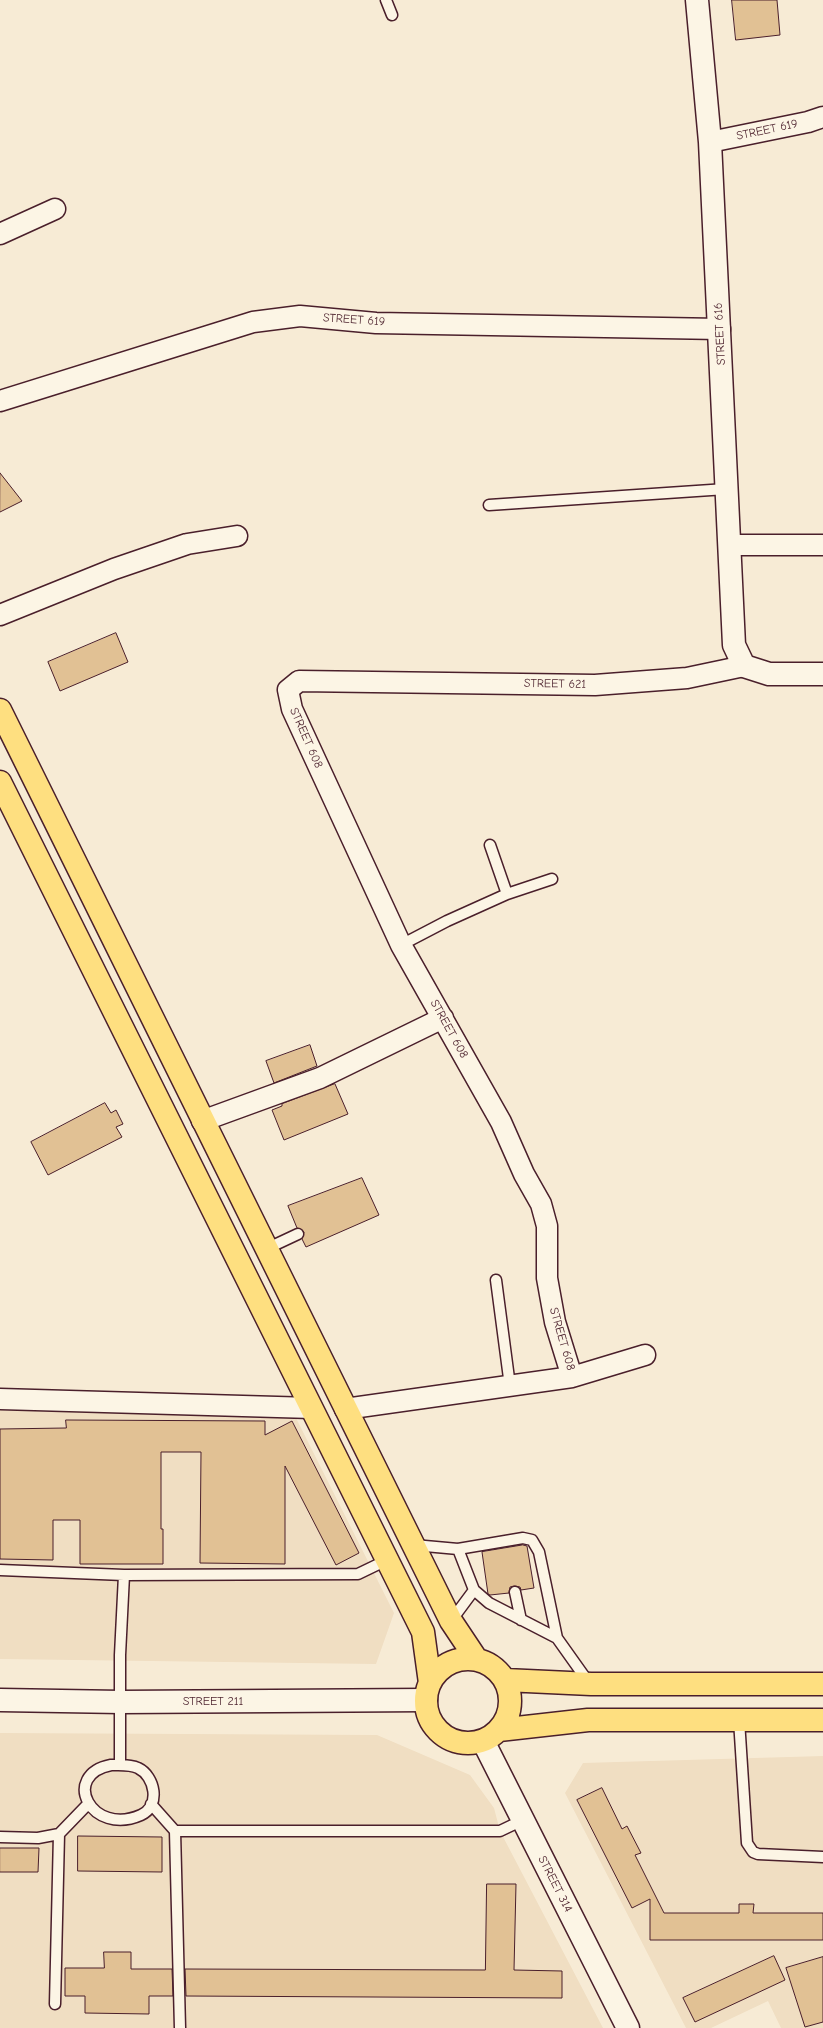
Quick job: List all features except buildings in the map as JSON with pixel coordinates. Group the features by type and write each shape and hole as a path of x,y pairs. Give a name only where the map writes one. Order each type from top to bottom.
{"main road":[{"path":"0,710 451,1621 477,1660"},
{"path":"0,782 423,1632 428,1692 427,1712 432,1723 439,1732 449,1739 471,1743 491,1735 588,1720 823,1720"},
{"path":"428,1692 436,1673 455,1661 466,1659 477,1660 488,1664 498,1671 505,1680 510,1701 507,1717 491,1735"},
{"path":"505,1680 591,1684 823,1684"}],"street":[{"name":"STREET 616","path":"697,0 710,142 734,645 744,666"},
{"name":"STREET 619","path":"710,142 808,122 823,117"},
{"path":"0,234 55,209"},
{"name":"STREET 619","path":"0,401 253,322 300,316 376,323 720,329"},
{"path":"0,615 114,569 187,544 237,536"},
{"path":"729,544 823,545"},
{"name":"STREET 621","path":"288,690 299,681 595,685 688,678 744,666 769,674 823,674"},
{"name":"STREET 608","path":"288,690 292,709 401,945 501,1122 524,1174 541,1204 547,1226 547,1278 555,1322 572,1377"},
{"path":"202,1120 320,1078 443,1018"},
{"path":"346,1409 572,1377 645,1355"},
{"path":"0,1400 312,1408"},
{"name":"STREET 211","path":"0,1700 121,1702 428,1692"},
{"name":"STREET 314","path":"491,1735 523,1820 628,2028"}],"lane":[{"path":"386,0 392,15"},
{"path":"489,505 726,489"},
{"path":"490,845 507,894"},
{"path":"401,945 507,894 552,878"},
{"path":"266,1249 298,1234"},
{"path":"496,1280 510,1386"},
{"path":"413,1545 458,1549 505,1544 523,1538 532,1540 539,1552 557,1638 591,1684"},
{"path":"458,1549 474,1590 489,1603 557,1638"},
{"path":"0,1570 124,1575 358,1574 387,1560"},
{"path":"120,1765 120,1655 124,1575"},
{"path":"451,1621 474,1590"},
{"path":"515,1592 521,1620"},
{"path":"739,1720 747,1843 753,1852 758,1854 823,1857"},
{"path":"120,1765 138,1767 151,1779 154,1787 151,1804 143,1814 132,1818 107,1818 96,1813 88,1804 85,1796 85,1787 89,1778 102,1767 120,1765"},
{"path":"0,1837 38,1838 59,1834 88,1804"},
{"path":"151,1804 174,1832 180,2028"},
{"path":"174,1832 500,1831 523,1820"},
{"path":"55,2004 59,1834"}],"shaded area":[{"path":"0,1410 296,1418 394,1613 376,1664 0,1659"},
{"path":"0,1733 377,1735 470,1775 494,1808 500,1831 603,2028 0,2028"},
{"path":"823,1756 823,2028 781,2028 768,2001 711,2028 686,2028 565,1793 583,1763"}]}
